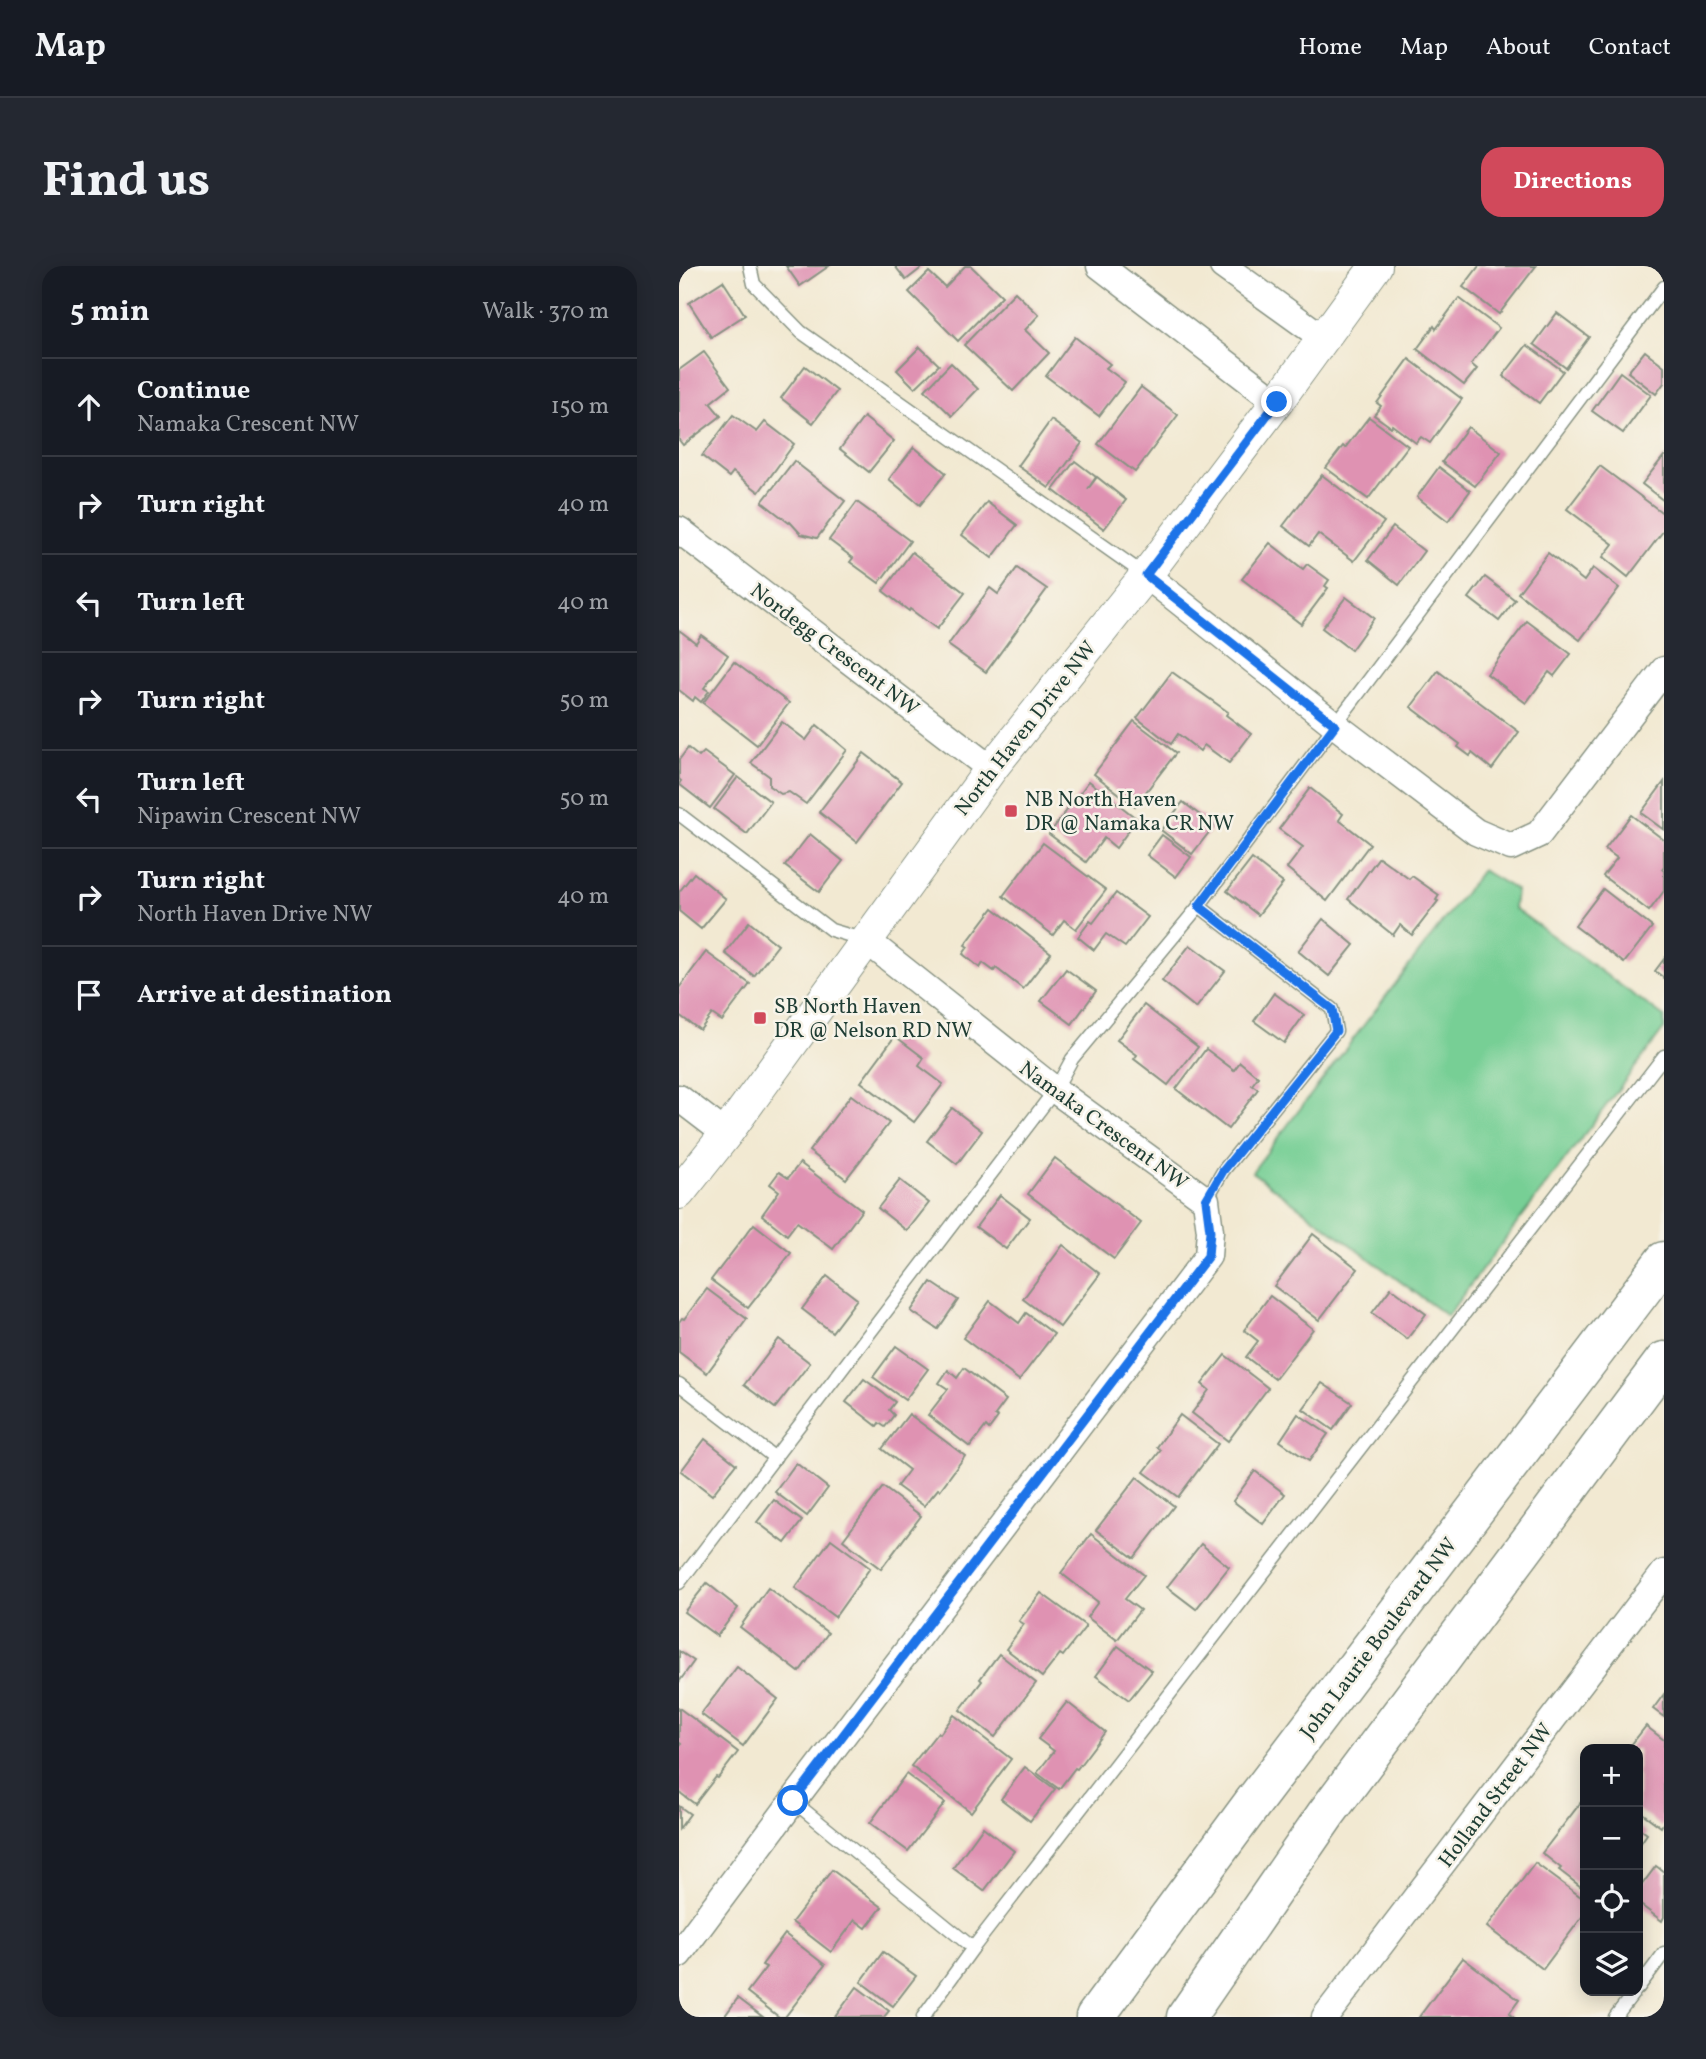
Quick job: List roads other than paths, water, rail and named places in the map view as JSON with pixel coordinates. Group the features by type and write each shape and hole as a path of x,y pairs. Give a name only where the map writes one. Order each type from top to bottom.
{"main road":[{"name":"John Laurie Boulevard NW","path":"1094,2017 1664,1261"},
{"path":"1186,2017 1326,1814 1664,1361"}],"street":[{"path":"1100,266 1277,402"},
{"path":"1223,266 1323,338"},
{"name":"North Haven Drive NW","path":"679,1193 726,1134 991,769 1146,575 1376,266"},
{"name":"Nordegg Crescent NW","path":"679,530 991,769"},
{"path":"1146,575 1335,725 1476,832 1511,846 1539,834 1664,670"},
{"name":"Namaka Crescent NW","path":"679,1954 1208,1256 1210,1231 1206,1200 1055,1090 866,940"},
{"path":"679,1098 726,1134"},
{"name":"Holland Street NW","path":"1325,2017 1664,1573"}],"lane":[{"path":"750,266 754,284 801,332 1146,575"},
{"path":"679,1583 1055,1090 1072,1059 1199,906 1664,287"},
{"path":"679,814 831,930 866,940"},
{"path":"1199,906 1332,1009 1336,1031 1223,1171 1206,1200"},
{"path":"923,2017 973,1948 1664,1056"},
{"path":"679,1384 775,1458"},
{"path":"793,1801 973,1948"},
{"path":"1643,1981 1664,1953"},
{"path":"1615,2017 1632,1996"}],"place":[{"name":"NB North Haven DR @ Namaka CR NW","path":"1011,811"},
{"name":"SB North Haven DR @ Nelson RD NW","path":"760,1018"}]}
